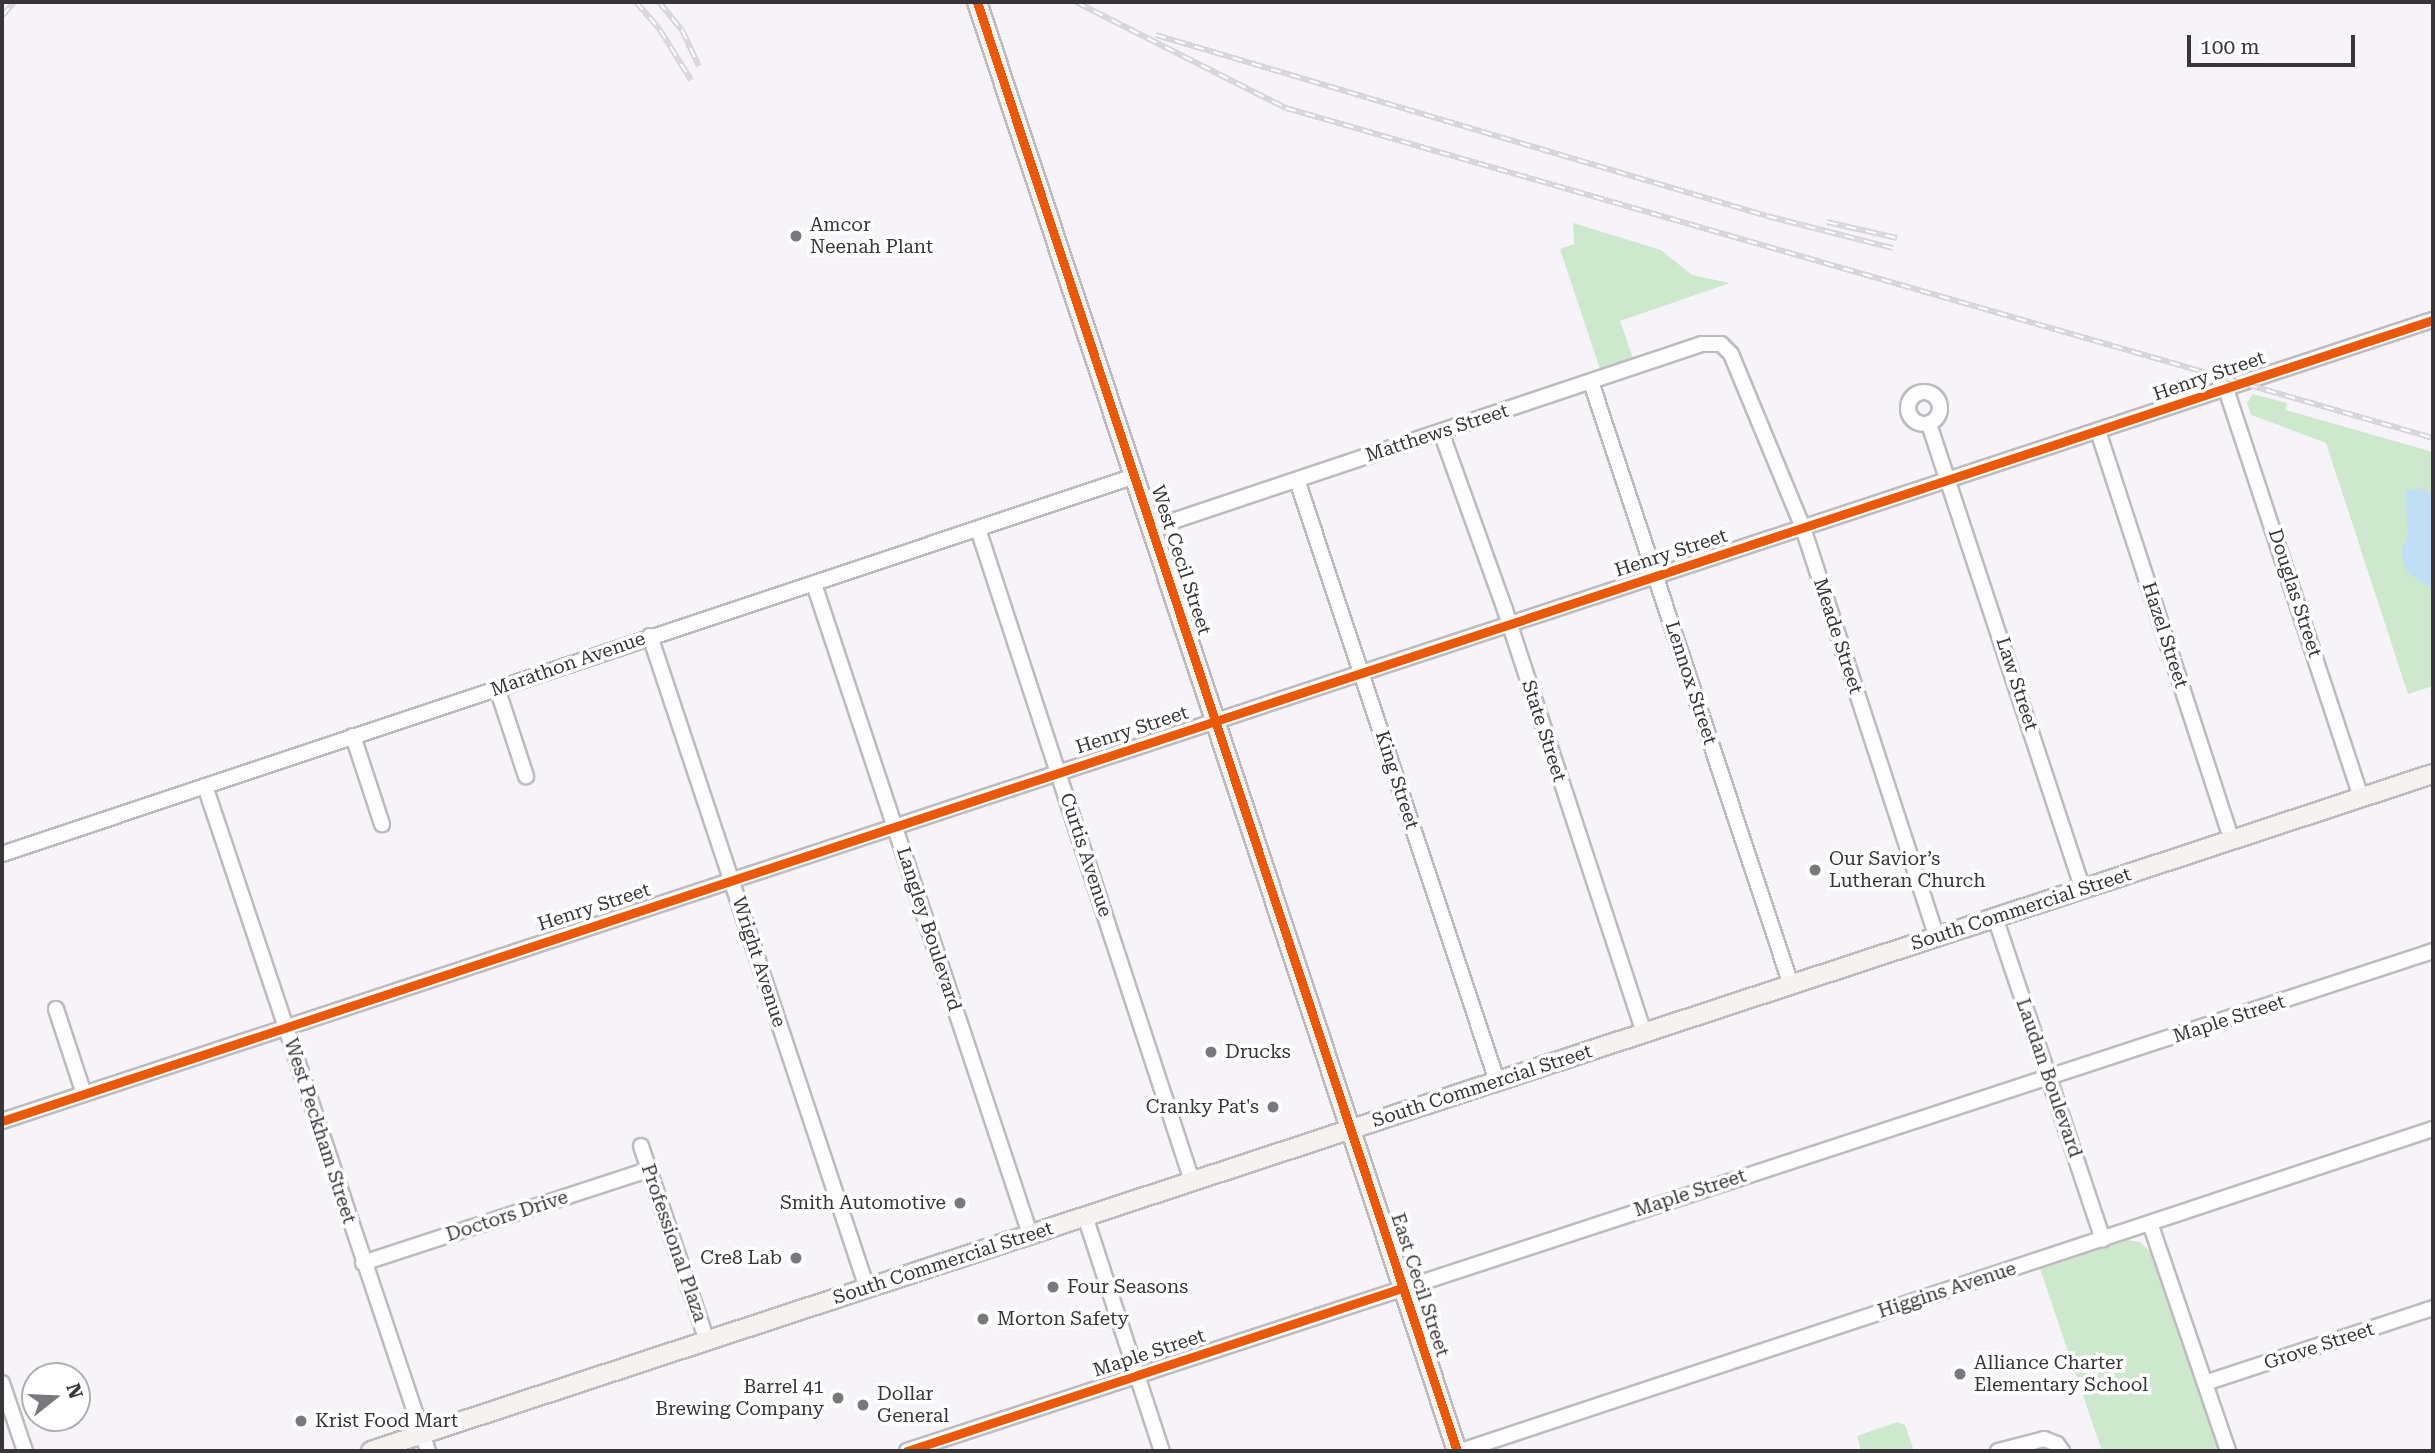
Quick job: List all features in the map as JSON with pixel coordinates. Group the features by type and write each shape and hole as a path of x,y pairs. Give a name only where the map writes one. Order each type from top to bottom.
{"main road":[{"name":"West Cecil Street","path":"977,2 1350,1130"},
{"name":"South Commercial Street","path":"371,1451 425,1443 707,1341 2433,774"},
{"name":"East Cecil Street","path":"1350,1130 1459,1451"}],"street":[{"name":"Henry Street","path":"2,1121 2433,320"},
{"name":"Matthews Street","path":"1152,528 1702,344 1721,344"},
{"name":"Meade Street","path":"1721,344 1731,354 1803,528 1937,937"},
{"name":"Lennox Street","path":"1591,382 1791,985"},
{"name":"Douglas Street","path":"2226,389 2361,797"},
{"name":"Law Street","path":"1929,424 2083,889"},
{"name":"Hazel Street","path":"2098,431 2232,839"},
{"name":"State Street","path":"1441,432 1509,625 1644,1033"},
{"name":"Marathon Avenue","path":"2,854 1135,476"},
{"name":"King Street","path":"1297,480 1497,1081"},
{"name":"Curtis Avenue","path":"978,529 1192,1181"},
{"name":"Langley Boulevard","path":"814,584 1030,1234"},
{"name":"Wright Avenue","path":"650,636 867,1288"},
{"path":"496,688 526,776"},
{"path":"353,736 382,824"},
{"name":"West Peckham Street","path":"205,786 425,1443"},
{"name":"Laudan Boulevard","path":"1995,917 2104,1239"},
{"name":"Maple Street","path":"907,1451 2433,951"},
{"path":"56,1009 83,1094"},
{"name":"Higgins Avenue","path":"1459,1451 2433,1129"},
{"name":"Professional Plaza","path":"641,1146 707,1341"},
{"name":"Doctors Drive","path":"363,1263 650,1169"},
{"path":"1084,1216 1162,1451"},
{"path":"2150,1223 2228,1451"},
{"name":"Grove Street","path":"2205,1384 2433,1308"},
{"path":"2,1383 24,1451"},
{"path":"1998,1451 2038,1439 2060,1447"}],"green space":[{"path":"1573,223 1661,250 1692,275 1730,283 1620,321 1633,358 1600,369 1560,249 1574,244"},
{"path":"2253,394 2287,403 2286,410 2433,452 2433,686 2408,694 2326,443 2251,415 2247,403"},
{"path":"2127,1240 2140,1242 2154,1255 2219,1451 2102,1451 2040,1269"},
{"path":"1897,1422 1905,1425 1914,1451 1861,1451 1857,1436"}],"water":[{"path":"2417,488 2433,493 2433,590 2407,572 2401,553 2408,536 2405,491"}],"railway":[{"path":"2,16 14,2"},
{"path":"636,2 660,30 691,80"},
{"path":"659,2 682,30 699,66"},
{"path":"1076,2 1286,108 2433,438"},
{"path":"1156,35 1767,216 1893,248"},
{"path":"1827,222 1897,238"}],"cycle path":[{"path":"977,2 1457,1451"},
{"path":"2,1121 2433,320"},
{"path":"907,1451 1402,1288"}],"place":[{"name":"Amcor Neenah Plant","path":"796,236"},
{"name":"Our Savior’s Lutheran Church","path":"1815,870"},
{"name":"Drucks","path":"1211,1052"},
{"name":"Cranky Pat's","path":"1273,1107"},
{"name":"Smith Automotive","path":"960,1203"},
{"name":"Cre8 Lab","path":"796,1258"},
{"name":"Four Seasons","path":"1053,1287"},
{"name":"Morton Safety","path":"983,1319"},
{"name":"Alliance Charter Elementary School","path":"1960,1374"},
{"name":"Barrel 41 Brewing Company","path":"838,1398"},
{"name":"Dollar General","path":"863,1405"},
{"name":"Krist Food Mart","path":"301,1421"}]}
